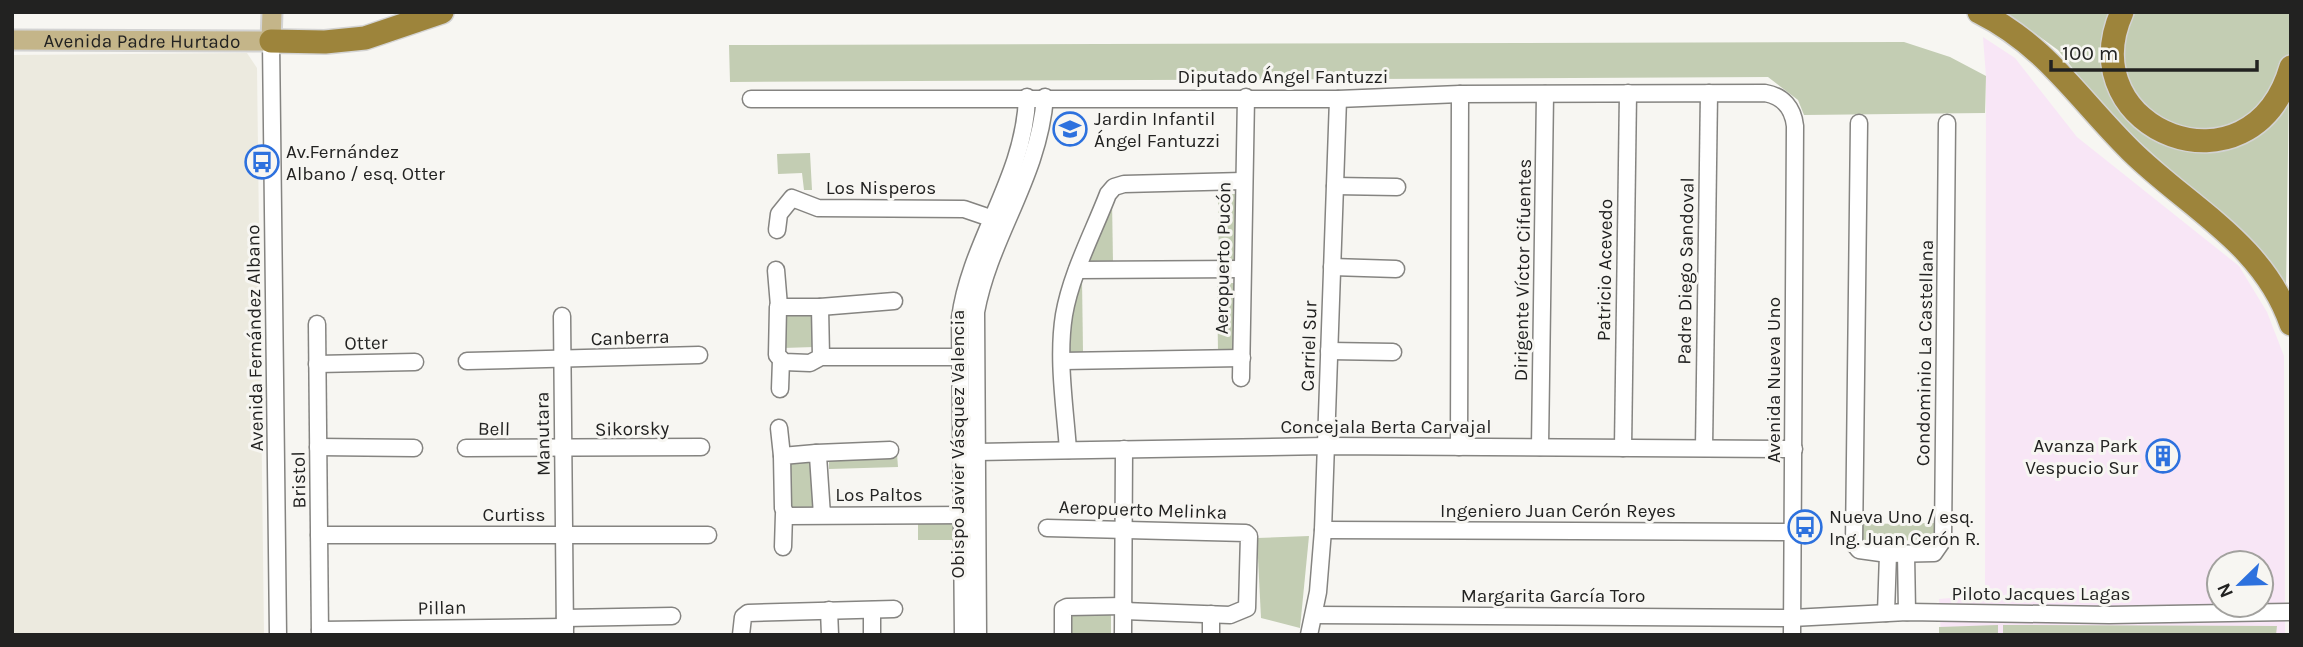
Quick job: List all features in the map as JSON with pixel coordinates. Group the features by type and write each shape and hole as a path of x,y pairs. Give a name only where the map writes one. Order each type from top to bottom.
{"highway":[{"path":"271,41 325,42 365,38 442,12"},
{"path":"1979,12 2037,50 2132,152 2244,246 2268,276 2291,324"},
{"path":"2122,12 2114,42 2115,65 2121,88 2140,116 2158,130 2179,139 2213,141 2248,127 2273,102 2291,67"}],"main road":[{"path":"271,41 272,12"},
{"name":"Avenida Padre Hurtado","path":"12,40 271,41"}],"street":[{"name":"Avenida Fernández Albano","path":"271,41 278,635"},
{"name":"Patricio Acevedo","path":"1623,448 1628,93"},
{"name":"Padre Diego Sandoval","path":"1704,449 1709,93"},
{"name":"Diputado Ángel Fantuzzi","path":"751,99 1338,99 1460,94 1771,94 1787,104 1796,126"},
{"path":"1459,447 1460,94"},
{"name":"Dirigente Víctor Cifuentes","path":"1540,447 1545,94"},
{"name":"Obispo Javier Vásquez Valencia","path":"978,635 970,515 968,357 980,293 1022,147 1027,97"},
{"name":"Obispo Javier Vásquez Valencia","path":"1000,221 1037,151 1045,97"},
{"name":"Aeropuerto Pucón","path":"1241,378 1246,97"},
{"name":"Carriel Sur","path":"1309,635 1314,615 1323,530 1338,99"},
{"name":"Condominio La Castellana","path":"1859,123 1854,544 1858,550 1906,554 1934,553 1943,540 1947,123"},
{"name":"Avenida Nueva Uno","path":"1792,635 1796,126"},
{"path":"1068,450 1062,361 1064,313 1077,270 1114,187 1243,181"},
{"path":"1335,186 1397,187"},
{"name":"Los Nisperos","path":"777,230 779,215 792,198 810,208 955,208 1000,221"},
{"path":"1332,267 1396,269"},
{"path":"776,270 780,389"},
{"path":"1077,270 1241,270"},
{"path":"779,306 820,307 894,301"},
{"path":"820,307 821,357"},
{"name":"Manutara","path":"562,316 565,627"},
{"name":"Bristol","path":"317,324 320,632"},
{"path":"1329,351 1392,352"},
{"name":"Canberra","path":"562,360 699,355"},
{"path":"781,360 810,363 821,357 968,357"},
{"name":"Obispo Javier Vásquez Valencia","path":"963,635 970,515 978,452 968,357"},
{"path":"1062,361 1242,358"},
{"path":"467,361 562,360"},
{"name":"Otter","path":"317,364 415,362"},
{"path":"779,428 782,456 779,466 784,514 783,547"},
{"name":"Concejala Berta Carvajal","path":"978,452 1326,446 1794,449"},
{"path":"318,447 414,448"},
{"name":"Sikorsky","path":"564,450 701,447"},
{"name":"Bell","path":"467,449 564,450"},
{"path":"1123,635 1124,449"},
{"path":"782,456 890,450"},
{"name":"Los Paltos","path":"816,453 822,515"},
{"name":"Los Paltos","path":"784,514 970,515"},
{"name":"Aeropuerto Melinka","path":"1047,528 1238,533 1250,536 1250,595 1247,608 1230,615 1211,614"},
{"name":"Ingeniero Juan Cerón Reyes","path":"1323,530 1793,532"},
{"name":"Curtiss","path":"319,535 708,535"},
{"path":"1886,613 1888,554"},
{"path":"1906,554 1907,612"},
{"path":"741,635 743,617 748,613 894,609"},
{"path":"1063,635 1063,609 1211,614 1211,635"},
{"path":"872,610 873,635"},
{"path":"828,611 830,635"},
{"name":"Piloto Jacques Lagas","path":"1792,618 1907,612 2109,615 2291,612"},
{"name":"Margarita García Toro","path":"1314,615 1792,618"},
{"name":"Pillan","path":"320,632 565,627 672,616"}],"shaded area":[{"path":"1983,37 2015,58 2077,137 2239,266 2267,312 2284,356 2285,635 1941,635 1939,599 1985,595 1986,76"},
{"path":"247,53 257,68 264,635 12,635 12,55"}],"green space":[{"path":"2005,12 2290,12 2286,291 2239,232 2110,115 2058,50"},
{"path":"1904,42 1950,57 1986,76 1985,113 1804,115 1798,100 1768,77 730,82 729,45"},
{"path":"810,153 812,190 804,190 802,173 778,174 777,154"},
{"path":"1218,194 1235,194 1236,262 1219,263"},
{"path":"1112,200 1113,262 1086,262"},
{"path":"1082,279 1083,352 1067,352 1067,317"},
{"path":"1217,283 1234,283 1235,351 1218,351"},
{"path":"813,309 814,347 783,348 782,310"},
{"path":"897,454 898,467 829,469 829,455"},
{"path":"811,462 813,511 788,512 785,463"},
{"path":"918,521 955,522 955,540 918,540"},
{"path":"1934,523 1934,540 1862,541 1862,524"},
{"path":"1309,536 1300,628 1261,618 1257,538"},
{"path":"1070,614 1111,615 1111,635 1069,635"},
{"path":"1998,625 1998,635 1939,635 1939,627"},
{"path":"2003,625 2277,626 2276,635 2003,635"}],"place":[{"name":"Jardin Infantil Ángel Fantuzzi","path":"1070,129"},
{"name":"Av.Fernández Albano / esq. Otter","path":"262,162"},
{"name":"Avanza Park Vespucio Sur","path":"2163,456"},
{"name":"Nueva Uno / esq. Ing. Juan Cerón R.","path":"1805,527"}]}
